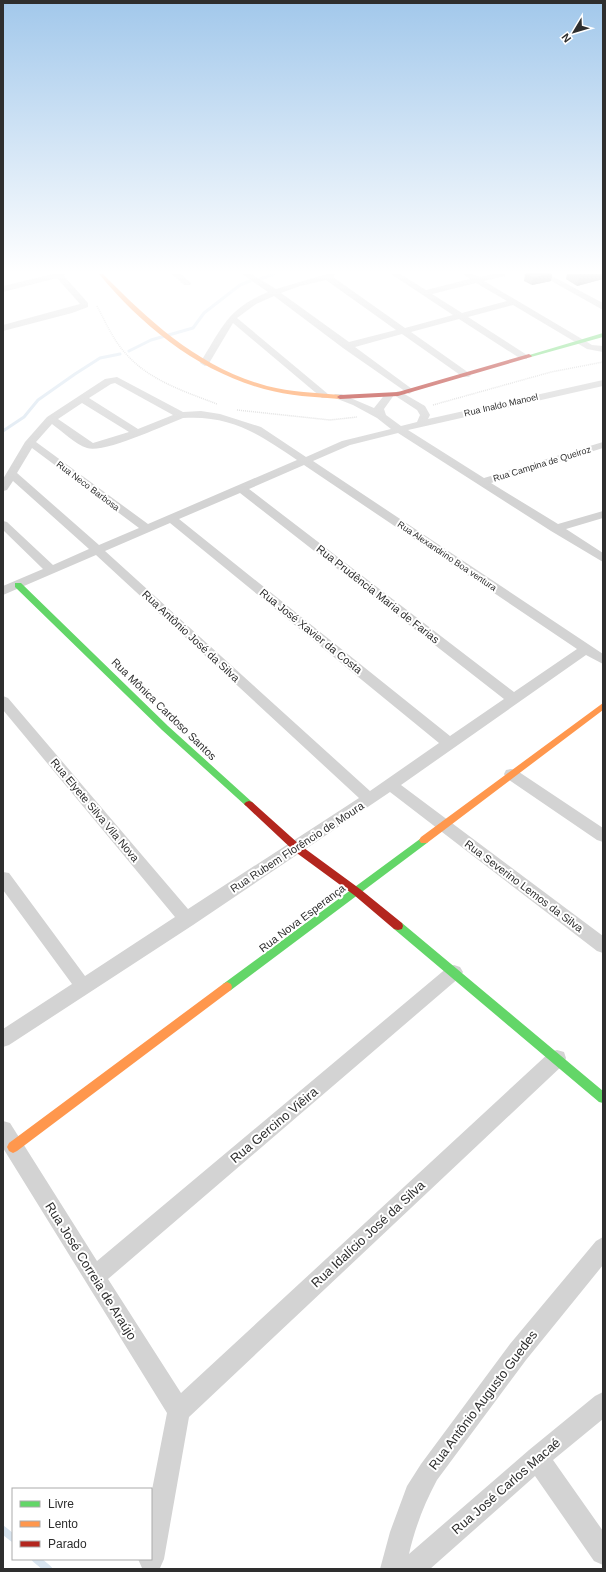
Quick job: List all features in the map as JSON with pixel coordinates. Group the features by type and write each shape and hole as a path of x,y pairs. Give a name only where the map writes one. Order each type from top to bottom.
{"street":[{"path":"182,347 205,363 230,376 286,392 325,396 394,395 409,392 557,347"},
{"path":"205,363 214,347"},
{"path":"267,347 325,396"},
{"path":"348,347 409,392"},
{"path":"426,347 466,375"},
{"path":"510,347 524,357"},
{"path":"3,488 30,442 51,419 108,381 117,380 181,415"},
{"name":"Rua Inaldo Manoel","path":"3,591 171,518 306,462 328,450 346,443 421,424 603,383"},
{"path":"394,395 421,408 426,415 421,424"},
{"path":"381,416 380,409 394,395"},
{"path":"338,396 357,403 381,416 399,430 603,558"},
{"path":"81,398 137,433"},
{"path":"51,419 93,447 103,446 181,415"},
{"name":"Rua Alexandrino Boa ventura","path":"181,415 202,415 241,422 257,429 597,653"},
{"name":"Rua Neco Barbosa","path":"30,442 147,529"},
{"name":"Rua Campina de Queiroz","path":"482,482 603,445"},
{"name":"Rua Antônio José da Silva","path":"12,474 98,550 369,800"},
{"name":"Rua Prudência Maria de Farias","path":"242,489 514,699"},
{"path":"555,529 603,514"},
{"name":"Rua José Xavier da Costa","path":"171,518 450,744"},
{"path":"3,524 51,570"},
{"name":"Rua Mônica Cardoso Santos","path":"18,584 164,728 297,848 357,892 603,1098"},
{"name":"Rua Rubem Florêncio de Moura","path":"3,1039 297,848 391,785 514,699 597,653"},
{"name":"Rua Elyete Silva Vila Nova","path":"3,701 187,920"},
{"name":"Rua Nova Esperança","path":"8,1139 357,892 511,774 603,706"},
{"path":"511,774 603,836"},
{"name":"Rua Severino Lemos da Silva","path":"391,785 446,825 603,946"},
{"path":"3,878 83,986"},
{"name":"Rua Gercino Viêira","path":"94,1277 454,972"},
{"name":"Rua Idalício José da Silva","path":"179,1411 557,1058"},
{"name":"Rua José Correia de Araújo","path":"8,1139 179,1411"},
{"name":"Rua Antônio Augusto Guedes","path":"393,1569 402,1532 416,1495 429,1472 518,1352 603,1248"},
{"name":"Rua José Carlos Macaé","path":"411,1569 537,1458 603,1404"},
{"path":"152,1554 179,1411"},
{"path":"537,1458 603,1552"}],"waterway":[{"path":"129,351 136,347"},
{"path":"3,431 24,417 38,400 75,374 100,358 120,354"},
{"path":"3,1530 12,1537"},
{"path":"37,1560 48,1569"}],"traffic: fast":[{"path":"529,356 559,347"},
{"path":"18,585 165,728 249,804"},
{"path":"227,987 424,840"},
{"path":"398,926 603,1098"}],"traffic: slow":[{"path":"181,347 206,364 235,377 266,387 301,394 340,397"},
{"path":"424,840 603,706"},
{"path":"13,1147 227,987"}],"traffic: jam":[{"path":"340,397 398,394 529,356"},
{"path":"249,804 297,848 357,892 398,926"}]}
